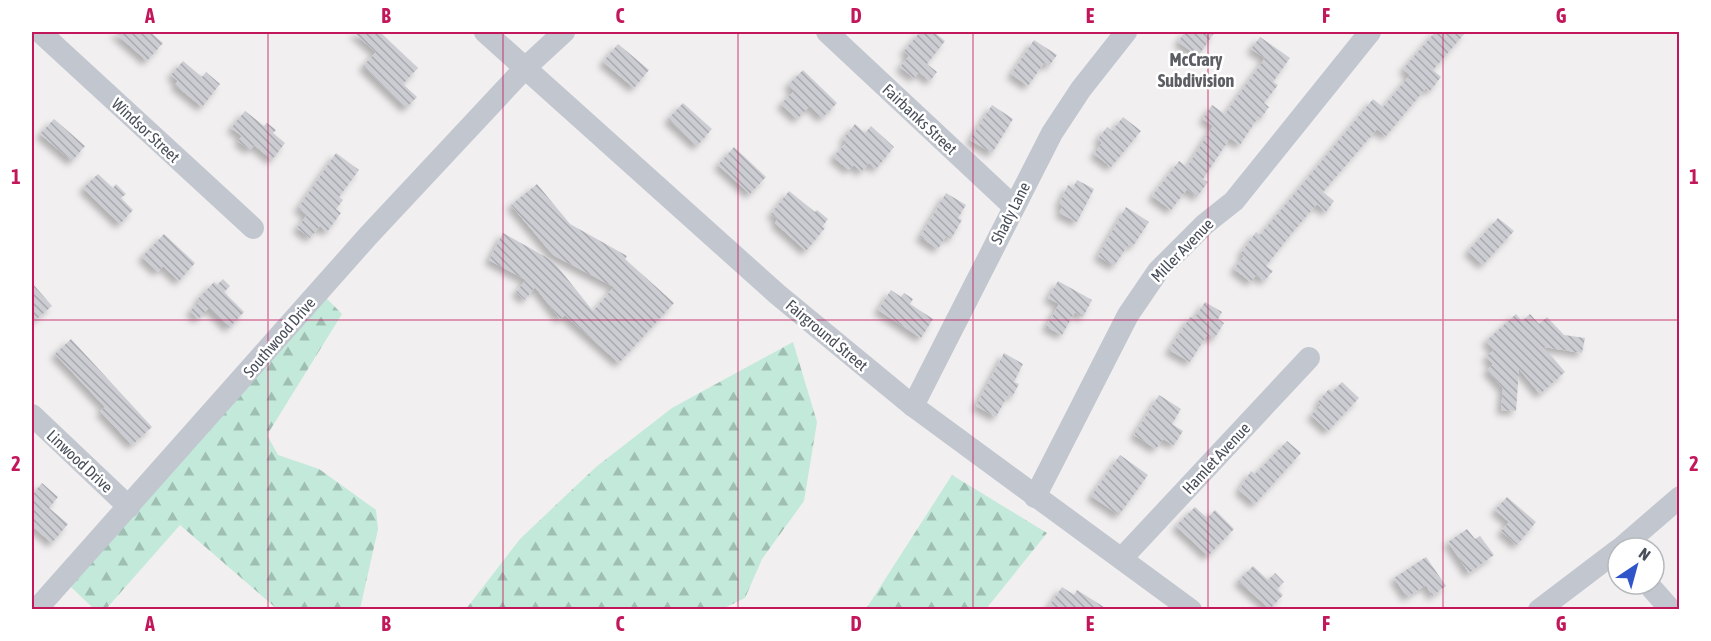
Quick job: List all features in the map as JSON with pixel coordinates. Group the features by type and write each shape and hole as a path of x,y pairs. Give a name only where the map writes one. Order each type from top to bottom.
{"street":[{"name":"Windsor Street","path":"40,32 253,228"},
{"name":"Fairground Street","path":"485,32 777,294 913,406 1035,497 1123,557 1191,609"},
{"name":"Southwood Drive","path":"36,609 368,236 525,68 564,32"},
{"name":"Shady Lane","path":"913,406 1052,133 1081,89 1126,32"},
{"name":"Miller Avenue","path":"1035,497 1128,315 1158,272 1205,224 1234,201 1370,32"},
{"name":"Fairbanks Street","path":"842,36 1013,206"},
{"name":"Hamlet Avenue","path":"1123,557 1309,358"},
{"name":"Linwood Drive","path":"32,415 129,507"},
{"path":"1635,536 1680,497"},
{"path":"1539,609 1606,560"},
{"path":"1659,596 1671,609"}],"green space":[{"path":"325,297 342,314 267,435 278,455 319,469 376,510 378,529 360,609 277,609 180,525 106,609 94,609 70,586"},
{"path":"793,342 817,422 804,501 762,559 745,598 720,610 466,609 520,539 596,467 672,408"},
{"path":"952,475 1047,533 986,609 866,609"}],"building":[{"path":"114,32 150,32 163,43 147,61"},
{"path":"353,32 380,32 418,68 403,84 417,97 406,108 363,66 376,52"},
{"path":"920,32 934,32 945,41 927,64 937,72 930,81 919,72 914,78 900,67 909,56 904,51"},
{"path":"1185,32 1215,32 1198,56 1178,42"},
{"path":"1435,32 1466,32 1433,70 1441,77 1430,91 1426,88 1386,136 1377,129 1323,192 1334,201 1326,212 1317,204 1266,266 1273,271 1264,281 1256,275 1251,282 1234,269 1244,256 1241,253 1256,232 1260,235 1373,99 1383,107 1410,75 1403,69"},
{"path":"1260,37 1290,58 1273,82 1278,85 1264,103 1269,107 1261,118 1259,116 1240,145 1230,138 1203,179 1208,182 1197,197 1187,189 1171,210 1152,196 1179,161 1187,167 1213,126 1203,119 1212,105 1225,114 1265,58 1251,49"},
{"path":"1034,40 1057,55 1049,66 1044,63 1028,86 1011,74"},
{"path":"618,44 649,70 634,88 603,62"},
{"path":"183,61 202,77 206,72 220,84 202,107 175,85 178,81 171,75"},
{"path":"803,70 837,103 822,118 810,106 797,119 781,104 794,91 788,85"},
{"path":"683,103 712,129 697,146 668,119"},
{"path":"992,105 1013,119 992,153 970,140"},
{"path":"245,111 264,126 267,123 276,130 273,133 285,143 272,160 254,145 250,150 238,141 242,136 231,128"},
{"path":"1123,117 1141,131 1111,167 1094,154 1102,143 1098,139 1107,127 1112,131"},
{"path":"54,119 85,146 72,161 40,134"},
{"path":"855,124 865,133 871,126 894,147 876,169 869,163 861,172 854,165 849,170 833,157 847,142 843,139"},
{"path":"734,147 766,177 750,194 718,165"},
{"path":"336,153 359,170 339,197 343,200 336,209 341,213 327,232 320,226 310,238 297,228 307,215 298,208"},
{"path":"98,174 113,188 116,184 126,194 121,198 133,210 120,224 83,188"},
{"path":"1077,180 1094,189 1077,222 1059,213 1063,206 1059,204 1068,185 1073,188"},
{"path":"537,184 570,224 627,256 625,259 674,303 619,363 565,315 560,319 535,287 525,300 516,292 526,280 489,260 503,233 553,261 593,311 614,287 553,255 511,205"},
{"path":"789,191 815,212 817,210 828,219 822,227 825,228 806,251 775,223 778,219 771,214"},
{"path":"946,193 966,205 958,218 962,220 951,239 946,236 938,249 920,237"},
{"path":"1126,207 1149,222 1133,246 1129,244 1114,266 1098,256"},
{"path":"1498,218 1514,231 1483,265 1468,251"},
{"path":"164,234 195,263 179,281 163,266 158,272 142,257"},
{"path":"223,279 230,286 224,292 244,312 229,328 209,308 198,319 190,311 214,282 217,285"},
{"path":"1058,281 1092,300 1083,317 1075,312 1062,335 1046,327 1059,304 1048,298"},
{"path":"32,283 52,306 32,323"},
{"path":"891,290 901,297 904,293 913,299 910,304 933,319 921,338 878,310"},
{"path":"1205,302 1222,312 1218,319 1224,323 1214,339 1207,335 1190,362 1169,350 1190,317 1194,319"},
{"path":"1516,314 1522,321 1530,314 1539,324 1547,317 1564,335 1585,338 1582,353 1544,347 1565,372 1540,394 1519,369 1516,411 1501,410 1503,388 1487,370 1493,364 1486,357 1494,350 1486,341"},
{"path":"71,339 152,427 132,445 100,411 105,407 55,354"},
{"path":"1004,353 1023,364 1014,382 1019,384 1012,397 1008,395 996,417 976,406"},
{"path":"1342,382 1359,398 1328,431 1311,415 1321,405 1318,402 1329,389 1332,392"},
{"path":"1159,395 1181,409 1172,424 1183,431 1174,445 1163,439 1156,449 1134,435"},
{"path":"1287,441 1301,453 1255,504 1239,490 1251,471 1255,474"},
{"path":"1120,455 1148,475 1119,515 1091,496"},
{"path":"42,483 58,497 49,508 68,524 52,543 32,526 32,495"},
{"path":"1507,497 1536,522 1517,545 1501,531 1509,522 1495,510"},
{"path":"1195,507 1207,518 1215,510 1234,529 1208,556 1176,526"},
{"path":"1467,529 1475,539 1480,536 1494,555 1469,573 1448,542"},
{"path":"1426,557 1446,586 1432,596 1426,585 1407,597 1394,578"},
{"path":"1253,566 1268,580 1275,573 1284,582 1277,589 1283,595 1270,609 1238,581"},
{"path":"1062,587 1074,595 1077,590 1107,609 1047,609"}],"district":[{"name":"McCrary Subdivision","path":"1196,69"}]}
